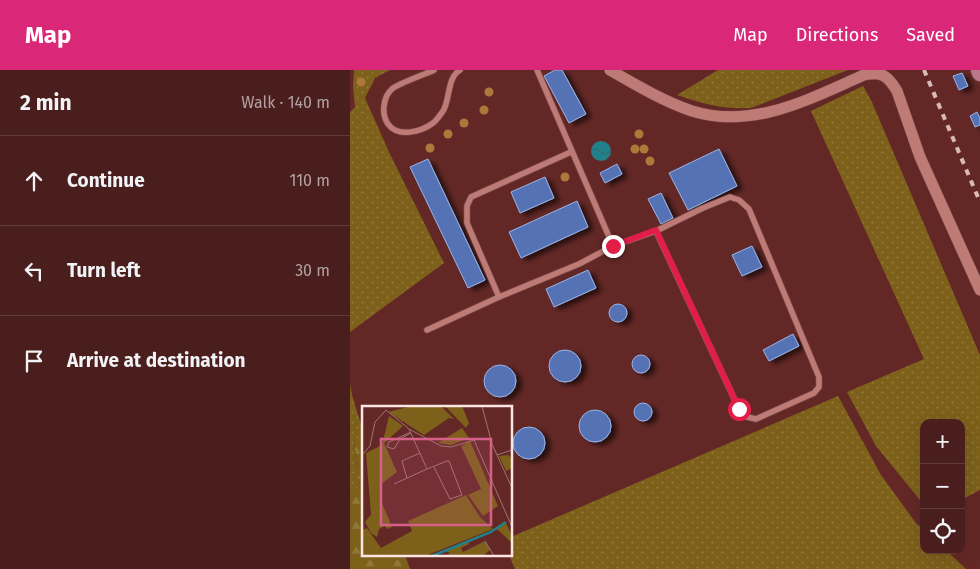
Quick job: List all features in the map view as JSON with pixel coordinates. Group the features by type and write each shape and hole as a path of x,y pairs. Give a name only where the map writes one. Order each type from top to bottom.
{"street":[{"path":"610,70 674,104 694,111 732,117 750,116 796,104 864,75 879,74 886,76 897,91 920,157 980,290"}],"lane":[{"path":"434,70 392,88 383,112 390,127 399,132 413,132 434,123 444,109 450,86 456,72 460,70"},
{"path":"537,70 613,246"},
{"path":"499,297 467,223 467,206 471,197 571,152"},
{"path":"427,330 499,297 579,264 613,246 656,230 730,197 739,200 749,209 820,377 819,387 814,393 756,419 747,417 739,409 656,230"}],"green space":[{"path":"354,70 390,70 375,78 365,98 389,152 444,263 350,332 350,112 355,107"},
{"path":"718,70 848,70 751,108 731,108 713,105 677,95"},
{"path":"863,86 871,100 980,355 980,490 965,498 965,419 920,419 920,500 876,446 847,392 924,359 811,111"},
{"path":"350,384 362,428 362,439 354,439 359,492 350,492"},
{"path":"838,396 881,475 920,526 920,554 950,554 966,569 515,569 509,556 512,556 512,537"},
{"path":"354,438 362,439 362,556 405,556 410,569 350,569 350,492 359,491"}],"water":[{"path":"601,141 608,144 611,151 608,158 601,161 594,158 591,151 594,144"}],"building":[{"path":"555,70 562,70 586,114 569,123 544,76"},
{"path":"962,73 968,86 959,90 953,76"},
{"path":"977,112 980,118 980,125 975,127 970,116"},
{"path":"719,149 737,186 688,210 669,173"},
{"path":"428,159 485,280 468,288 410,167"},
{"path":"617,164 622,174 605,183 600,173"},
{"path":"545,177 554,198 520,213 511,192"},
{"path":"661,193 673,218 661,224 648,199"},
{"path":"577,201 588,227 521,258 509,232"},
{"path":"752,246 762,267 742,276 732,255"},
{"path":"588,270 596,288 554,307 546,289"},
{"path":"618,304 626,309 627,313 622,321 618,322 610,317 609,313 614,305"},
{"path":"793,334 799,346 769,361 763,350"},
{"path":"565,350 577,354 581,366 577,378 565,382 553,378 549,366 553,354"},
{"path":"641,355 649,360 650,364 645,372 641,373 633,368 632,364 637,356"},
{"path":"500,365 512,369 516,381 512,393 500,397 488,393 484,381 488,369"},
{"path":"643,403 651,408 652,412 647,420 643,421 635,416 634,412 639,404"},
{"path":"595,410 607,414 611,426 607,438 595,442 583,438 579,426 583,414"},
{"path":"529,427 541,431 545,443 541,455 529,459 517,455 513,443 517,431"}],"railway":[{"path":"924,70 980,202"}],"route":[{"path":"613,246 656,230 739,409"}]}
